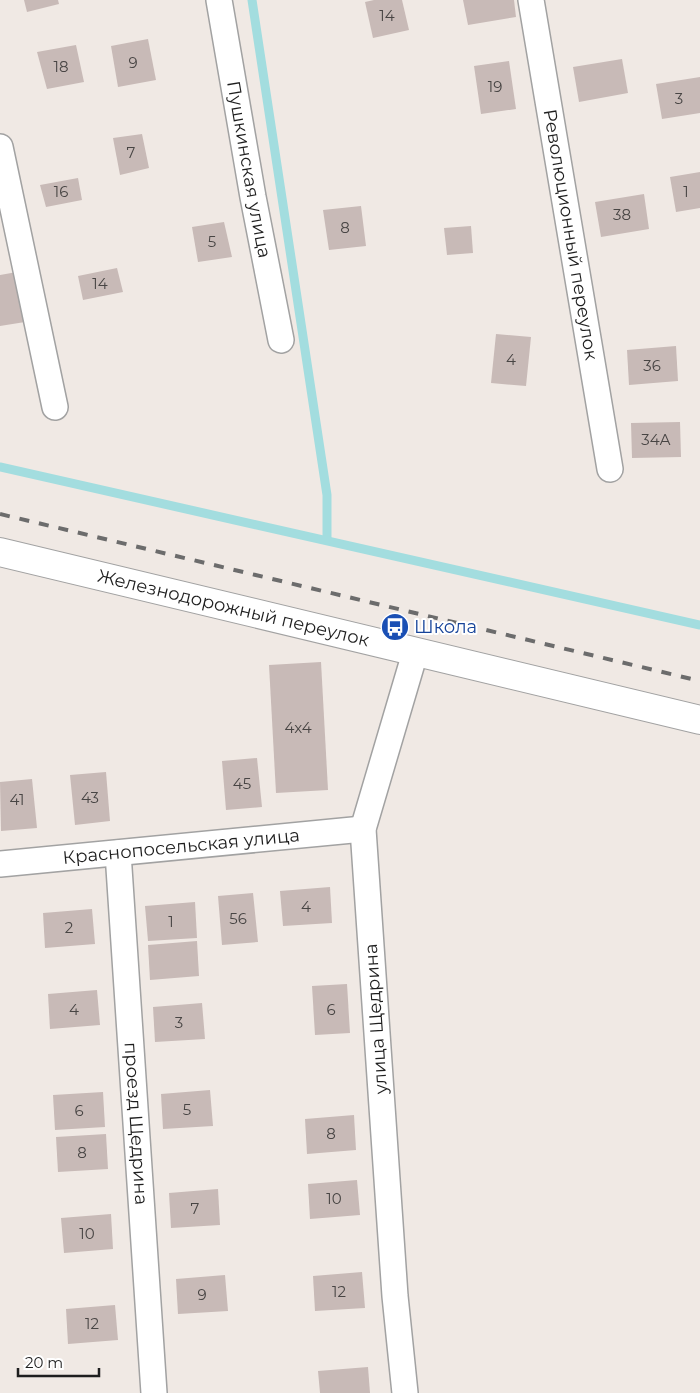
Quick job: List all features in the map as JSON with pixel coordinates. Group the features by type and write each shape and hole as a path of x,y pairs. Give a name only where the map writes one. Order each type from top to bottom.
{"street":[{"name":"Пушкинская улица","path":"219,0 253,196 281,340"},
{"name":"Революционный переулок","path":"531,0 610,469"},
{"path":"0,147 56,407"},
{"name":"Железнодорожный переулок","path":"0,552 700,720"},
{"name":"улица Щедрина","path":"405,1393 394,1286 363,829 415,653"},
{"name":"Краснопосельская улица","path":"0,864 363,829"},
{"name":"проезд Щедрина","path":"118,853 154,1393"}],"building":[{"path":"24,0 58,0 59,4 27,12"},
{"path":"374,0 402,0 409,30 373,38 365,2"},
{"path":"463,0 514,0 516,17 468,25"},
{"path":"148,39 156,80 118,87 111,46"},
{"path":"76,45 84,82 47,89 37,52"},
{"path":"622,59 628,93 579,102 573,67"},
{"path":"509,61 516,109 481,114 474,66"},
{"path":"700,77 700,113 662,119 656,84"},
{"path":"142,134 149,168 120,175 113,138"},
{"path":"700,172 700,208 676,212 670,177"},
{"path":"78,178 82,200 46,207 40,185"},
{"path":"644,194 649,229 601,237 595,202"},
{"path":"361,206 366,246 329,250 323,210"},
{"path":"224,222 232,257 198,262 192,227"},
{"path":"471,226 473,253 447,255 444,228"},
{"path":"117,268 123,292 83,300 78,276"},
{"path":"17,272 25,322 0,326 0,275"},
{"path":"496,334 531,337 526,386 491,383"},
{"path":"676,346 678,381 629,385 627,350"},
{"path":"680,422 681,457 632,458 631,423"},
{"path":"321,662 328,790 276,793 269,665"},
{"path":"257,758 262,807 226,810 222,761"},
{"path":"106,772 110,821 75,825 70,775"},
{"path":"32,779 37,828 1,831 0,782"},
{"path":"330,887 332,923 283,926 280,891"},
{"path":"253,893 258,942 222,945 218,896"},
{"path":"195,902 197,938 148,941 145,906"},
{"path":"92,909 95,944 45,948 43,913"},
{"path":"197,941 199,976 150,980 148,945"},
{"path":"347,984 350,1033 315,1035 312,986"},
{"path":"97,990 100,1025 50,1029 48,994"},
{"path":"202,1003 205,1039 155,1042 153,1007"},
{"path":"210,1090 213,1126 163,1129 161,1094"},
{"path":"103,1092 105,1127 55,1130 53,1095"},
{"path":"354,1115 356,1150 307,1154 305,1119"},
{"path":"106,1134 108,1169 58,1172 56,1137"},
{"path":"357,1180 360,1215 310,1219 308,1184"},
{"path":"218,1189 220,1225 171,1228 169,1193"},
{"path":"111,1214 113,1249 64,1253 61,1218"},
{"path":"362,1272 365,1308 315,1311 313,1276"},
{"path":"225,1275 228,1311 178,1314 176,1279"},
{"path":"115,1305 118,1340 68,1344 66,1309"},
{"path":"368,1367 370,1393 320,1393 318,1371"}],"waterway":[{"path":"252,0 327,495 327,540"},
{"path":"0,467 700,625"}],"railway":[{"path":"0,514 700,681"}],"place":[{"name":"Школа","path":"395,627"}]}
